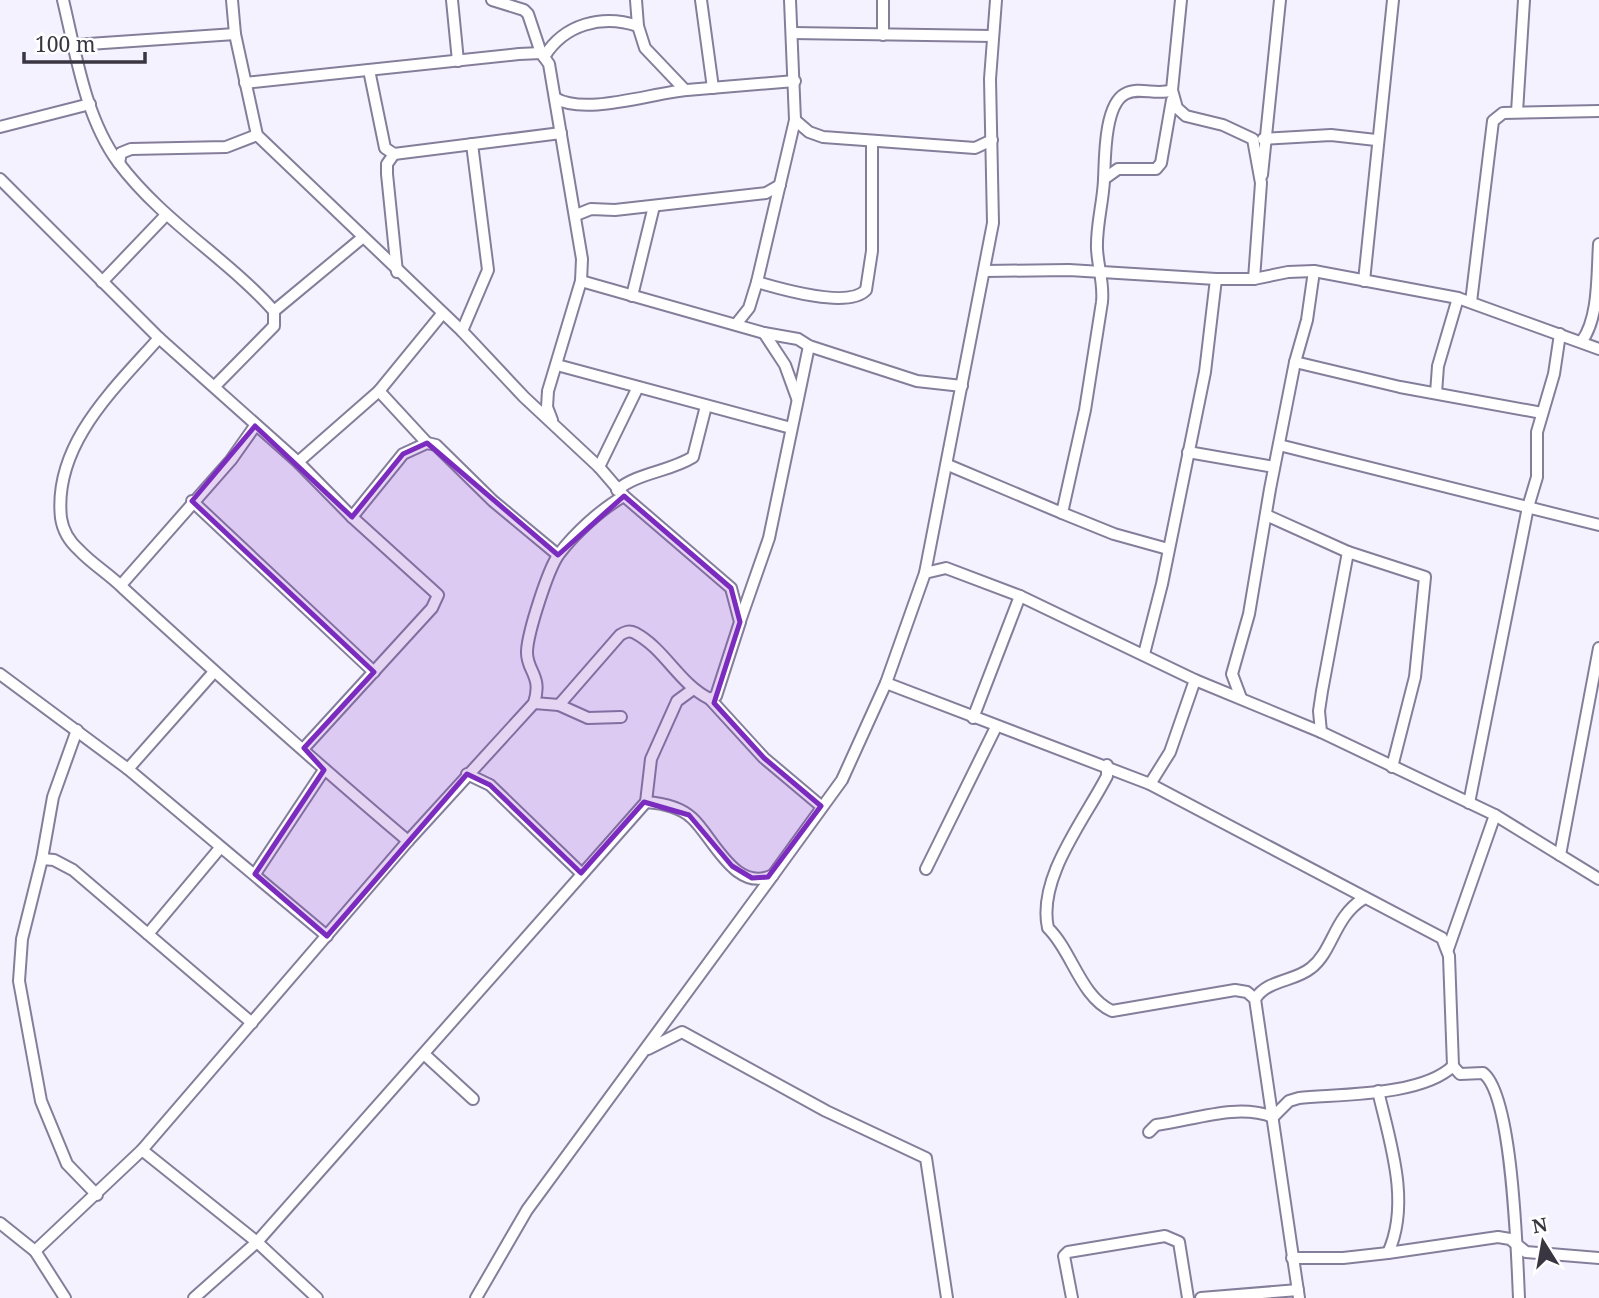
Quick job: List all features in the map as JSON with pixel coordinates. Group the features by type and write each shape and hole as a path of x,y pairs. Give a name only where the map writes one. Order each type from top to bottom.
{"street":[{"path":"63,0 90,104 100,130 119,163 166,215 274,311 274,326 215,386"},
{"path":"232,0 244,83 257,135 397,272 462,331 621,493 731,588 740,622"},
{"path":"452,0 458,61"},
{"path":"492,0 524,10 528,14 549,64 576,215 581,281 548,391 547,407 553,421"},
{"path":"636,0 638,26 645,48 685,90"},
{"path":"701,0 713,88"},
{"path":"737,323 748,308 757,282 795,120 790,0"},
{"path":"883,0 883,35"},
{"path":"476,1298 527,1210 842,780 886,683 925,573 993,223 990,79 996,0"},
{"path":"1104,179 1118,169 1156,169 1161,163 1172,94 1181,0"},
{"path":"1254,279 1280,0"},
{"path":"1364,281 1376,140 1393,0"},
{"path":"1517,112 1524,0"},
{"path":"244,83 543,55 555,39 584,24 623,21 638,26"},
{"path":"792,33 993,36"},
{"path":"74,45 235,34"},
{"path":"369,70 385,148 394,154 561,133"},
{"path":"555,98 565,104 584,105 685,90 795,81"},
{"path":"1062,513 1089,383 1102,302 1102,272 1097,249 1104,179 1103,162 1110,124 1120,98 1131,92 1172,94"},
{"path":"1172,94 1186,116 1223,125 1253,139 1331,135 1376,140"},
{"path":"0,127 90,104"},
{"path":"1471,302 1493,121 1503,113 1599,111"},
{"path":"795,120 809,132 823,137 975,148 992,140"},
{"path":"119,163 121,153 131,149 226,146 257,135"},
{"path":"1253,139 1261,183"},
{"path":"757,282 815,295 854,298 866,290 872,251 872,141"},
{"path":"462,331 488,270 472,144"},
{"path":"975,148 992,163"},
{"path":"394,154 387,164 387,174 397,272"},
{"path":"0,179 159,338 298,462 352,517 438,595 432,608 304,748"},
{"path":"576,215 591,209 654,206 766,192 780,185"},
{"path":"766,192 776,204"},
{"path":"632,296 654,206"},
{"path":"102,282 166,215"},
{"path":"274,311 362,238"},
{"path":"1581,341 1592,331 1596,317 1599,244"},
{"path":"985,271 1102,272 1216,279 1254,279 1288,272 1314,271 1458,298 1599,349"},
{"path":"1242,699 1231,674 1249,614 1274,467 1295,362 1307,320 1314,271"},
{"path":"1144,654 1205,372 1216,279"},
{"path":"581,281 759,331 798,339 808,346 917,381 962,386"},
{"path":"1436,393 1438,366 1458,298"},
{"path":"748,308 759,331 785,365 797,398"},
{"path":"298,462 379,391 442,314"},
{"path":"1469,803 1536,477 1537,432 1554,374 1560,334"},
{"path":"159,338 100,406 75,443 62,501 62,522 71,541 213,673 304,748 324,770 408,841"},
{"path":"709,699 716,696 769,538 808,346"},
{"path":"1295,362 1542,413"},
{"path":"557,365 791,428"},
{"path":"598,467 638,387"},
{"path":"379,391 427,443 436,445 515,521 558,555"},
{"path":"524,397 548,391"},
{"path":"35,1251 142,1150 408,841 534,703 537,681 527,650 531,622 558,555 638,478 674,467 693,457 706,406"},
{"path":"121,585 192,501 232,460 255,426"},
{"path":"352,517 404,454 427,443"},
{"path":"1279,445 1599,525"},
{"path":"1188,452 1274,467"},
{"path":"948,465 1114,534 1168,549"},
{"path":"192,501 374,672"},
{"path":"1266,515 1348,552 1425,577 1415,677 1392,767"},
{"path":"928,548 934,558 946,568 1020,596 1052,614 1144,654 1195,680 1321,732 1495,815 1599,879"},
{"path":"1321,732 1320,701 1348,552"},
{"path":"925,573 946,568"},
{"path":"731,588 752,587"},
{"path":"974,718 1020,596"},
{"path":"559,705 620,635 627,631 634,632 692,690 709,699 764,758 821,806"},
{"path":"1560,855 1599,648"},
{"path":"128,769 213,673"},
{"path":"0,674 128,769 327,936"},
{"path":"1150,784 1170,752 1195,680"},
{"path":"886,683 974,718 1107,765 1150,784 1437,936 1448,948"},
{"path":"194,1298 257,1242 646,802 651,759 677,701 692,690"},
{"path":"534,703 559,705 588,718 621,717"},
{"path":"926,869 996,726"},
{"path":"77,730 53,797 42,859 22,939 19,968 37,1087 63,1157 71,1171 97,1195"},
{"path":"1107,765 1107,776 1052,880 1048,895 1048,928 1059,937 1100,1004 1112,1011 1235,990 1247,992 1255,999 1298,1294 1201,1298"},
{"path":"255,874 324,770"},
{"path":"467,774 490,785 581,873"},
{"path":"646,802 668,806 689,815 712,847 746,876 756,879 773,875"},
{"path":"1495,815 1448,948 1453,1066 1461,1074 1483,1073 1496,1089 1511,1170 1519,1298"},
{"path":"148,933 220,848"},
{"path":"42,859 62,862 252,1023"},
{"path":"1343,888 1349,910"},
{"path":"1255,999 1267,986 1287,981 1313,967 1349,910 1363,899"},
{"path":"1437,936 1453,933"},
{"path":"643,1053 682,1032 826,1111 926,1158 947,1298"},
{"path":"424,1054 473,1099"},
{"path":"1273,1116 1289,1101 1299,1098 1378,1091 1438,1078 1453,1066"},
{"path":"1378,1091 1395,1160 1399,1224 1388,1254"},
{"path":"1149,1132 1156,1125 1240,1110 1259,1111 1273,1116"},
{"path":"142,1150 257,1242 317,1298"},
{"path":"0,1223 35,1251 65,1298"},
{"path":"1072,1298 1064,1256 1068,1252 1165,1236 1179,1242 1188,1298"},
{"path":"1292,1258 1343,1258 1388,1254 1488,1237 1506,1237 1525,1252 1599,1258"}],"highlighted area":[{"path":"255,426 352,517 403,454 427,443 558,555 624,496 731,588 740,622 714,703 764,758 821,806 768,877 752,878 732,866 689,815 644,802 581,873 490,785 467,774 327,936 255,874 324,770 304,748 374,672 192,501"}]}
